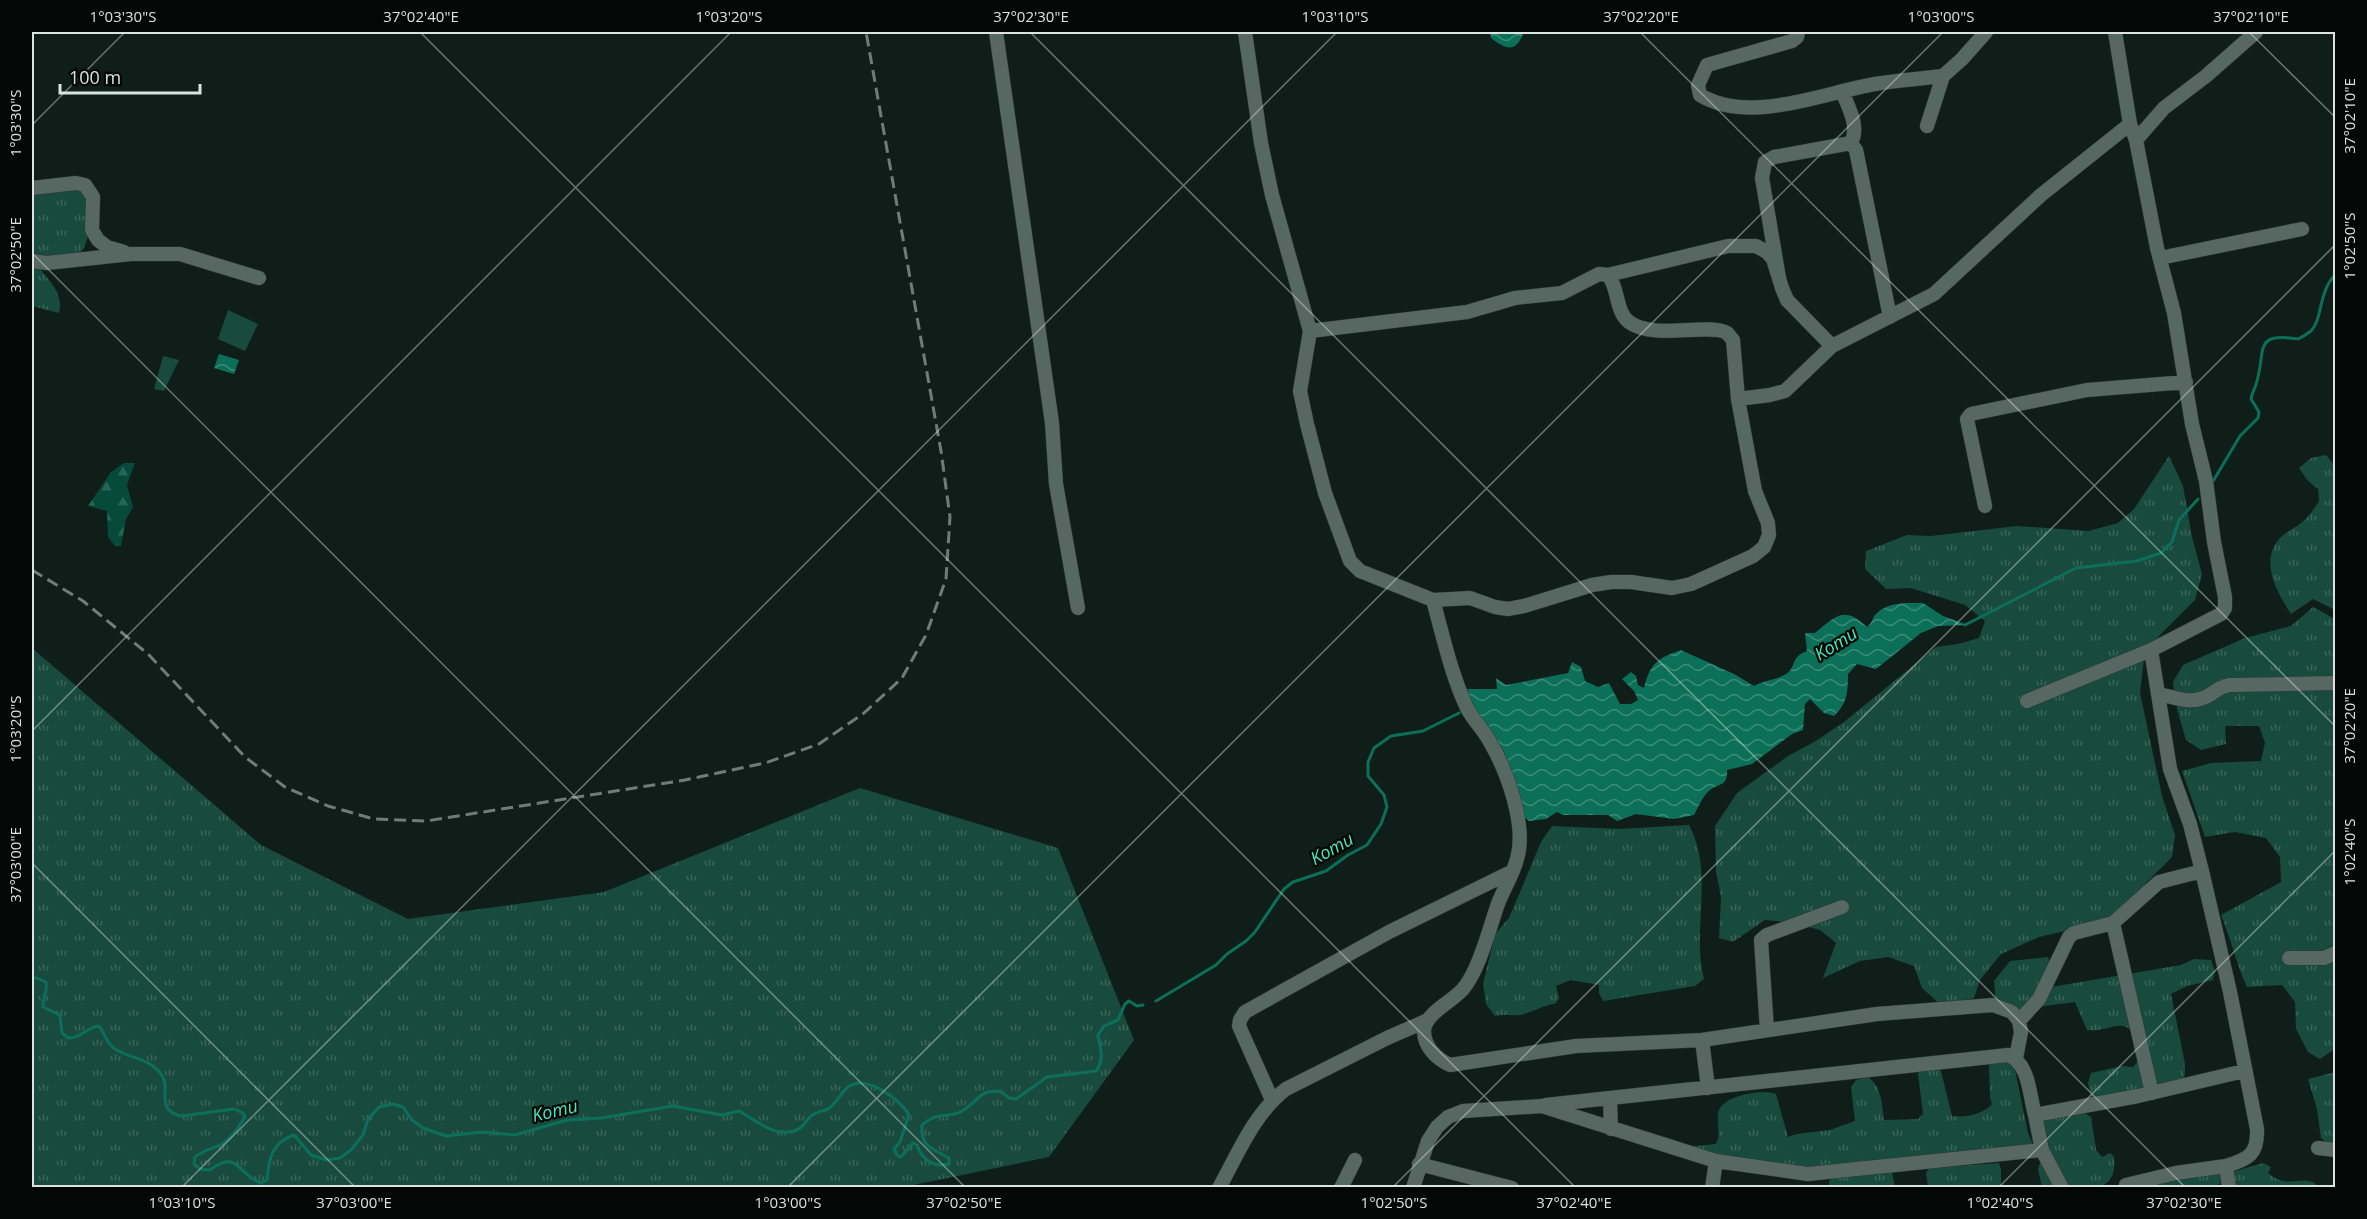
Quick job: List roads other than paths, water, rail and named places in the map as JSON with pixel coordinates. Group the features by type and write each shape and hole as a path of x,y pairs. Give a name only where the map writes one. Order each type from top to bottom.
{"street":[{"path":"996,32 1052,423 1056,484 1078,608"},
{"path":"1245,32 1261,143 1310,331 1300,391 1320,477 1350,561 1360,571 1433,600 1470,598 1508,609 1592,585 1611,582 1631,582 1672,588 1691,585 1753,556 1764,547 1769,535 1768,523 1755,491 1738,399 1732,340 1727,333 1718,330 1672,332 1646,329 1629,322 1622,313 1613,282 1608,275"},
{"path":"1798,32 1797,37 1792,41 1707,65 1698,85 1700,95 1711,101 1735,107 1779,105 1874,84 1943,76"},
{"path":"1927,126 1943,76 1986,32"},
{"path":"2027,701 2151,650 2221,615 2225,608 2206,481 2192,424 2174,314 2136,140 2130,124 2115,32"},
{"path":"2136,140 2164,108 2206,76 2256,32"},
{"path":"1779,278 1762,178 1766,162 1774,157 1851,143 1854,138 1854,126 1842,91"},
{"path":"1738,399 1785,391 1832,346 1934,294 2042,195 2130,124"},
{"path":"1851,143 1856,150 1890,318"},
{"path":"32,188 76,183 85,185 93,197 92,230 90,246 81,258"},
{"path":"2160,258 2302,229"},
{"path":"92,230 98,240 107,246 131,254"},
{"path":"1310,331 1467,312 1515,298 1562,293 1599,274 1608,275 1728,246 1743,245 1756,246 1767,252 1773,259 1788,300 1832,346"},
{"path":"32,261 47,263 131,254 180,254 259,278"},
{"path":"1985,506 1967,419 1971,414 2087,390 2186,382"},
{"path":"1219,1188 1262,1113 1272,1100 1286,1089 1426,1021 1464,988 1479,958 1502,893 1513,871 1520,842 1518,820 1505,772 1489,740 1468,710 1456,681 1433,600"},
{"path":"2123,1187 2176,1173 2244,1161 2258,1142 2230,992 2202,871 2190,824 2170,769 2151,650"},
{"path":"2159,694 2186,701 2204,698 2217,687 2229,685 2336,683"},
{"path":"1272,1100 1239,1026 1245,1012 1389,932 1513,871"},
{"path":"2019,1021 2039,999 2069,937 2074,933 2112,923 2159,882 2202,871"},
{"path":"1767,1030 1761,940 1767,935 1842,908"},
{"path":"2112,923 2152,1093"},
{"path":"2289,958 2324,958 2335,954"},
{"path":"1426,1021 1424,1031 1426,1042 1440,1061 1450,1065 1576,1046 1702,1040 1877,1014 1993,1005 2012,1012 2019,1021 2021,1032 2016,1058"},
{"path":"1702,1040 1708,1088"},
{"path":"1413,1188 1428,1141 1437,1127 1448,1117 1463,1111 1542,1106 2008,1055 2016,1058 2024,1070 2042,1149 2062,1188"},
{"path":"2035,1115 2152,1093 2244,1071"},
{"path":"1610,1098 1611,1129"},
{"path":"1542,1106 1716,1161 1808,1174 2042,1149"},
{"path":"2318,1148 2336,1150"},
{"path":"1341,1188 1355,1160"},
{"path":"1712,1188 1716,1161"},
{"path":"1419,1164 1512,1188"},
{"path":"2226,1166 2229,1188"}],"water":[{"path":"1490,32 1524,32 1515,46 1507,47 1491,38"},
{"path":"219,354 239,360 234,374 214,368"},
{"path":"1923,603 1943,616 1968,625 1938,626 1921,633 1876,669 1857,664 1848,674 1846,697 1842,707 1834,716 1824,713 1810,699 1805,704 1803,730 1792,734 1752,764 1727,770 1725,782 1707,792 1694,815 1674,819 1636,814 1617,821 1608,815 1563,815 1557,812 1546,819 1529,821 1520,813 1460,689 1497,689 1496,678 1506,685 1568,673 1572,662 1581,667 1585,681 1598,687 1609,683 1620,704 1631,704 1638,700 1634,691 1622,679 1631,672 1636,676 1638,685 1644,688 1652,667 1666,656 1681,650 1734,674 1754,686 1782,676 1789,671 1798,656 1807,651 1805,633 1815,633 1840,615 1852,616 1867,627 1875,615 1885,607"}],"waterway":[{"name":"Komu","path":"2212,483 2240,436 2258,418 2259,412 2251,399 2260,370 2264,346 2274,338 2298,339 2311,331 2315,326 2326,288 2336,274"},
{"name":"Komu","path":"1965,625 2076,568 2137,561 2161,553 2172,542 2179,520 2198,499"},
{"name":"Komu","path":"1156,1001 1216,965 1246,941 1255,932 1284,889 1293,882 1326,871 1367,845 1381,824 1387,807 1384,795 1368,776 1368,762 1374,748 1391,736 1423,731 1459,713"},
{"name":"Komu","path":"32,978 46,982 43,1007 60,1015 62,1033 68,1038 76,1037 99,1026 113,1047 157,1069 164,1080 166,1104 173,1113 181,1116 234,1109 243,1113 245,1117 232,1135 222,1144 195,1157 194,1164 200,1169 210,1170 220,1164 233,1163 253,1180 261,1183 267,1180 273,1152 287,1138 294,1135 311,1155 326,1160 340,1158 351,1150 363,1135 368,1119 379,1107 393,1104 403,1107 412,1120 423,1128 446,1136 482,1132 515,1135 567,1120 601,1118 673,1106 722,1115 739,1111 765,1127 786,1132 797,1130 813,1115 828,1109 847,1088 854,1084 872,1086 890,1095 909,1115 900,1142 894,1149 897,1155 901,1157 913,1143 929,1162 938,1165 949,1164 949,1158 925,1143 922,1125 935,1117 962,1111 987,1092 1000,1091 1009,1098 1016,1099 1047,1077 1096,1071 1101,1058 1098,1035 1104,1026 1118,1020 1125,1004 1129,1001 1137,1006 1143,1005"}],"railway":[{"path":"32,570 83,601 148,654 245,757 285,787 328,806 374,819 426,821 685,780 765,763 819,744 864,713 902,678 926,635 946,579 950,517 941,451 866,32"}]}
